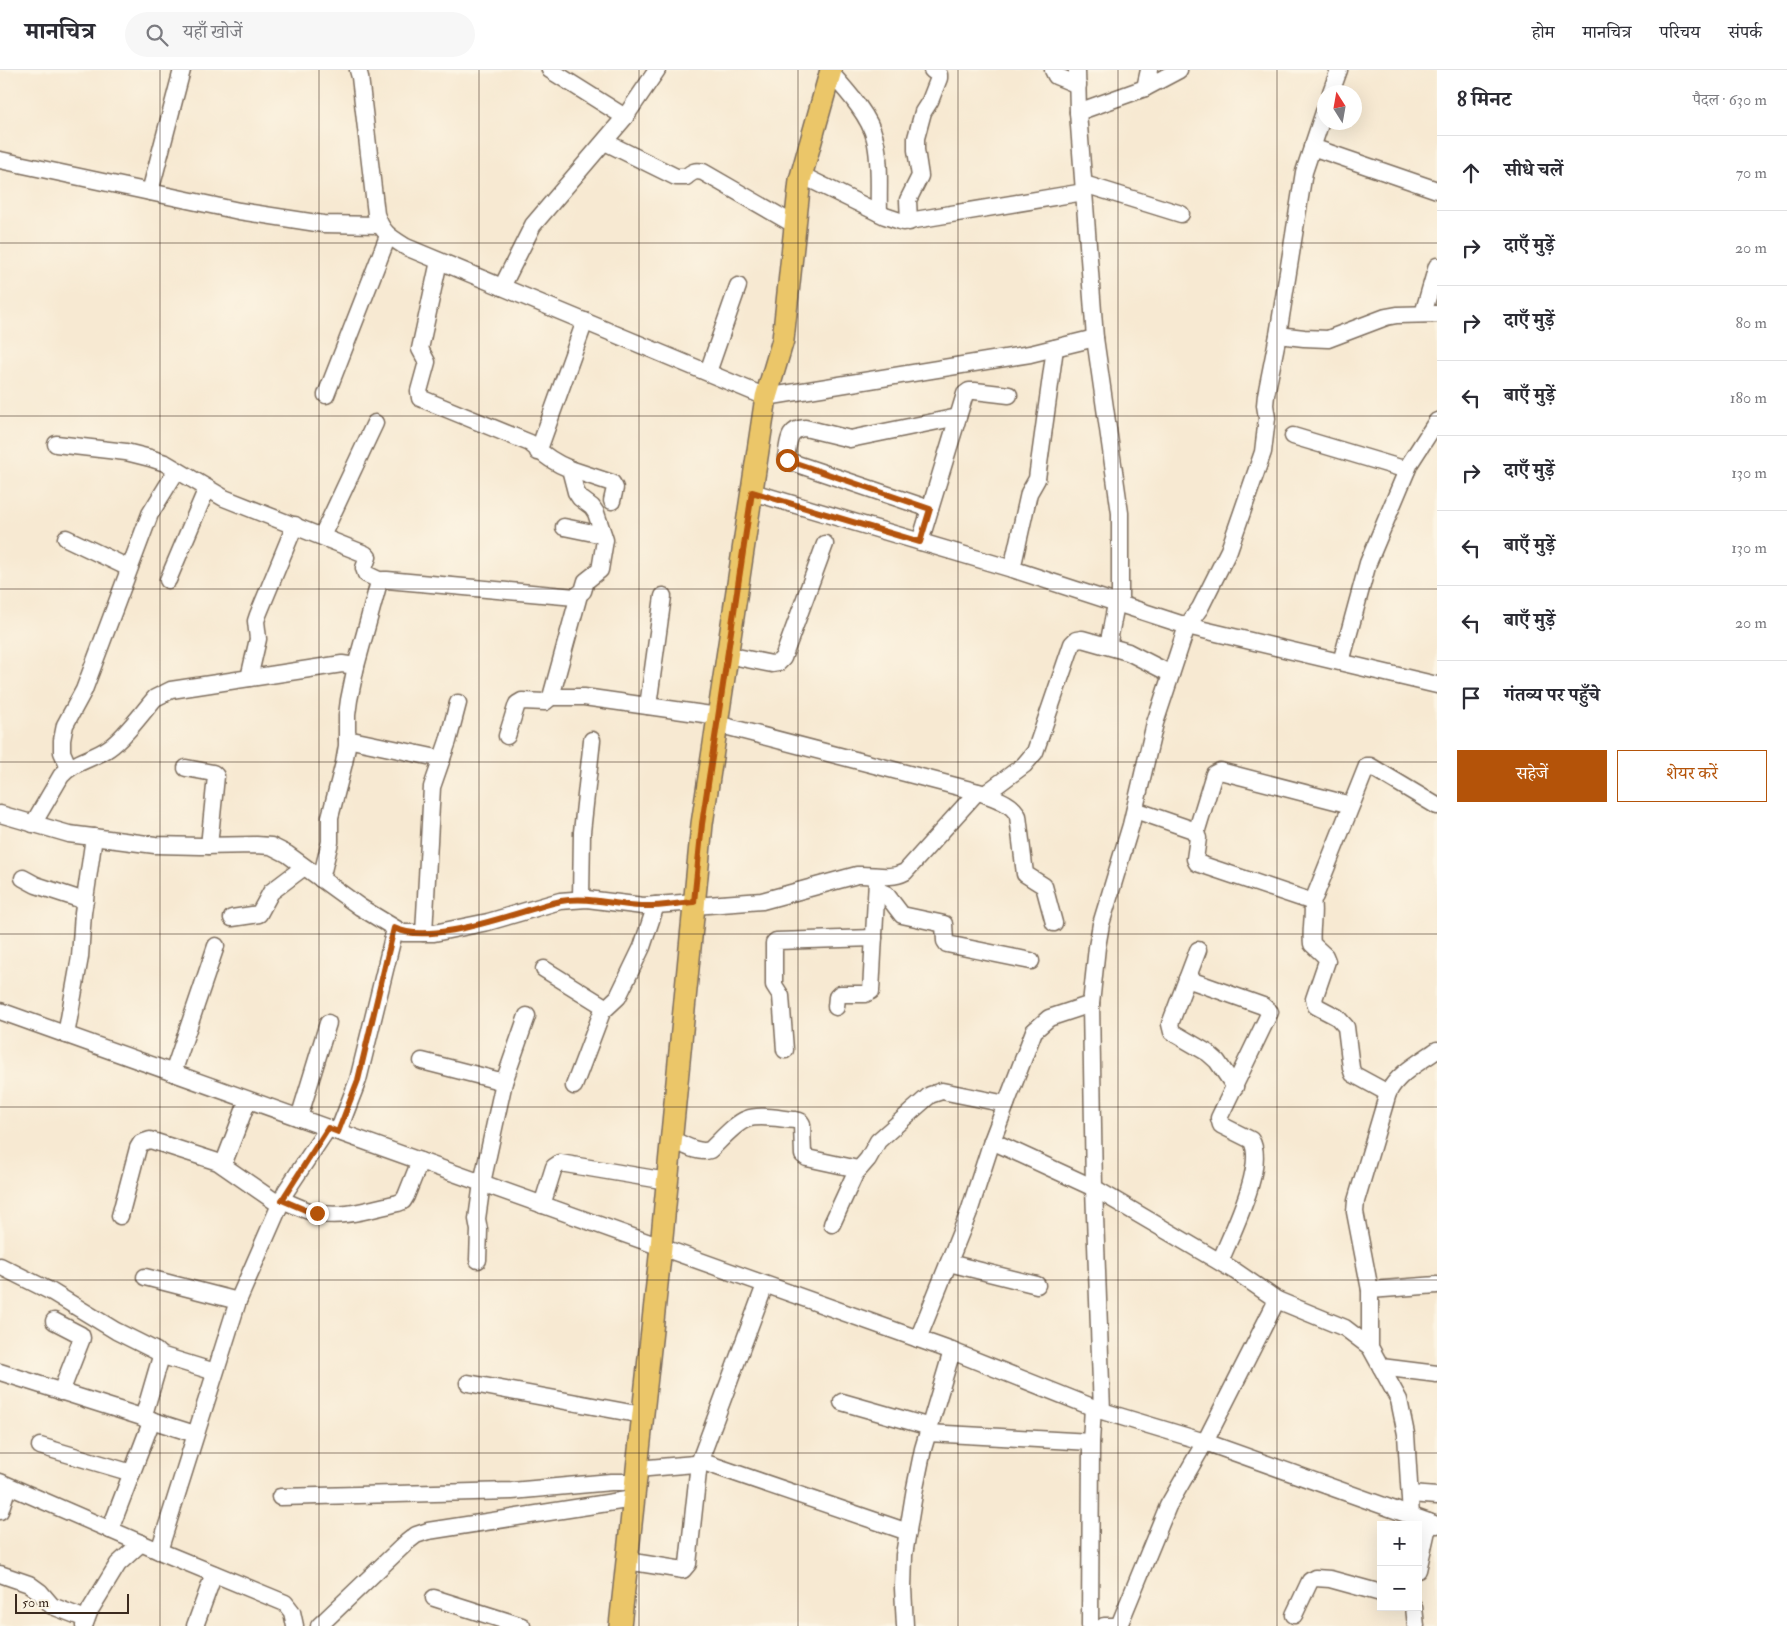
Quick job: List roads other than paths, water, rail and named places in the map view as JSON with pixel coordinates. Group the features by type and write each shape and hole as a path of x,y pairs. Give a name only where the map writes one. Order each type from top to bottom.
{"main road":[{"path":"620,1626 661,1247 702,824 766,397 783,340 801,175 831,71"}],"street":[{"path":"150,192 182,70"},
{"path":"358,70 376,214 384,231 406,247 766,397 1030,354 1095,338"},
{"path":"550,70 625,117"},
{"path":"502,287 533,225 625,117 657,70"},
{"path":"909,222 908,200 920,176 916,138 923,112 930,101 939,78 932,70"},
{"path":"1053,70 1056,76 1078,77 1078,112 1095,338 1120,513 1118,604 1108,646"},
{"path":"1145,88 1149,70"},
{"path":"1078,112 1145,88 1179,70"},
{"path":"1334,85 1339,70"},
{"path":"831,71 858,108 875,138 878,153 879,213"},
{"path":"1090,1626 1091,1442 1098,1409 1091,1004 1101,924 1134,810 1155,723 1186,626 1200,608 1229,550 1263,452 1266,395 1278,335 1304,172 1318,130"},
{"path":"605,142 676,177 686,177 697,170 703,172 795,225"},
{"path":"1312,147 1437,190"},
{"path":"0,160 239,210 322,224 384,231"},
{"path":"801,175 896,222 909,222 1084,188 1181,214"},
{"path":"326,395 384,231"},
{"path":"439,260 420,349 427,362 419,391 420,398 530,443 538,452 570,469 612,483 616,488 612,501"},
{"path":"1278,335 1328,339 1386,317 1430,314 1437,266"},
{"path":"708,372 738,286"},
{"path":"538,452 585,321"},
{"path":"1012,569 1029,493 1037,479 1055,348"},
{"path":"920,542 965,394 970,391 1008,394"},
{"path":"930,509 787,460 790,435 799,428 805,428 850,439 958,417"},
{"path":"1341,662 1368,563 1407,470 1417,450 1437,421"},
{"path":"322,536 375,422"},
{"path":"1293,436 1407,470"},
{"path":"56,444 126,452 165,463 224,498 367,555 366,574 382,581 575,597 580,595"},
{"path":"507,736 519,702 545,702 551,697 580,595 586,581 600,570 606,543 596,513 576,492 570,469"},
{"path":"69,768 62,752 63,731 84,690 150,514 177,470"},
{"path":"168,580 207,488"},
{"path":"752,492 1012,569 1186,626 1437,685"},
{"path":"249,678 258,639 256,621 295,525"},
{"path":"564,527 603,535"},
{"path":"66,538 129,568"},
{"path":"727,655 772,664 783,658 825,544"},
{"path":"321,878 328,850 330,817 344,763 347,715 356,666 378,587 382,581"},
{"path":"648,706 663,596"},
{"path":"877,883 905,872 981,793 1024,765 1035,752 1072,644 1076,640 1082,639 1138,656 1171,674"},
{"path":"32,824 69,768 102,753 113,745 155,698 162,693 171,690 342,664 356,666"},
{"path":"551,697 584,697 648,706 718,720 981,793 1008,804 1017,812 1025,874 1044,886 1054,923"},
{"path":"424,933 432,787 458,703"},
{"path":"347,739 442,758"},
{"path":"581,900 582,832 592,740"},
{"path":"1388,1093 1353,1074 1346,1027 1337,1017 1316,1006 1314,1003 1327,961 1325,956 1312,944 1311,934 1314,910 1312,899 1366,768 1369,766 1437,806"},
{"path":"186,768 214,773 216,776 209,846"},
{"path":"1196,833 1214,774 1220,771 1351,805"},
{"path":"1134,810 1193,830 1198,838 1195,859 1197,863 1302,899 1312,899"},
{"path":"0,814 69,834 94,837 155,844 271,846 287,854 403,933 434,933 488,922 560,902 581,900 643,906 762,902 844,877 858,875 877,883 902,915 944,924 945,937 948,944 1030,961"},
{"path":"66,1035 80,957 85,901 94,837"},
{"path":"232,918 259,914 271,892 304,867"},
{"path":"23,878 36,885 85,901"},
{"path":"836,1007 837,997 840,994 865,994 871,991 877,883"},
{"path":"574,1086 605,1007 618,997 642,947 656,905"},
{"path":"159,1551 238,1301 281,1202 333,1130 358,1080 394,928"},
{"path":"785,1050 781,996 774,985 774,943 776,941 874,938"},
{"path":"173,1073 216,946"},
{"path":"1198,950 1170,1024 1170,1030 1208,1053 1217,1061 1235,1087"},
{"path":"544,969 605,1007"},
{"path":"1187,979 1263,1006 1270,1012 1219,1122 1221,1125 1251,1140 1254,1144 1255,1168 1253,1179 1220,1262"},
{"path":"918,1339 969,1212 992,1141 1034,1031 1049,1018 1091,1004"},
{"path":"0,1011 952,1351 1098,1409 1205,1442 1433,1524 1419,1566"},
{"path":"478,1260 479,1230 477,1219 482,1183 504,1082 527,1016"},
{"path":"299,1118 328,1023"},
{"path":"1411,1516 1406,1434 1399,1400 1370,1347 1370,1290 1355,1212 1356,1200 1388,1093 1398,1079 1437,1050"},
{"path":"422,1061 504,1082"},
{"path":"832,1224 858,1169 868,1159 881,1137 936,1092 942,1091 1006,1104"},
{"path":"223,1165 248,1100"},
{"path":"671,1139 699,1151 704,1151 710,1150 740,1122 747,1119 755,1117 795,1120 800,1121 802,1124 803,1155 807,1158 858,1169"},
{"path":"120,1216 138,1148 145,1141 150,1140 209,1158 281,1202 310,1212 335,1214 353,1213 398,1203 403,1200 420,1161"},
{"path":"992,1141 1094,1188 1220,1262 1276,1300 1344,1328 1370,1347"},
{"path":"542,1205 554,1167 560,1163 667,1180"},
{"path":"949,1263 1037,1285"},
{"path":"0,1266 52,1292 109,1327 156,1351 160,1355 215,1372"},
{"path":"145,1276 238,1301"},
{"path":"627,1561 683,1570 687,1567 699,1463 765,1284"},
{"path":"1370,1290 1437,1285"},
{"path":"1104,1626 1120,1624 1168,1506 1205,1442 1276,1300"},
{"path":"54,1321 82,1338 61,1392"},
{"path":"905,1626 904,1555 915,1488 929,1430 952,1351"},
{"path":"110,1530 132,1473 147,1419 160,1355"},
{"path":"1380,1367 1437,1374"},
{"path":"0,1372 195,1434"},
{"path":"468,1383 642,1416"},
{"path":"842,1402 929,1430 1091,1442"},
{"path":"40,1446 132,1473"},
{"path":"319,1626 407,1542 416,1536 635,1484 699,1463 715,1466 908,1532"},
{"path":"280,1497 512,1491 604,1482 635,1484"},
{"path":"0,1511 4,1484 285,1603 292,1612 295,1626"},
{"path":"1410,1494 1437,1496"},
{"path":"0,1574 28,1584 40,1592 49,1604 85,1623 90,1610 118,1564 141,1543"},
{"path":"195,1626 214,1574"},
{"path":"1294,1615 1310,1581 1315,1578 1330,1579 1377,1592"},
{"path":"434,1598 522,1626"},
{"path":"1414,1611 1416,1626"}]}
